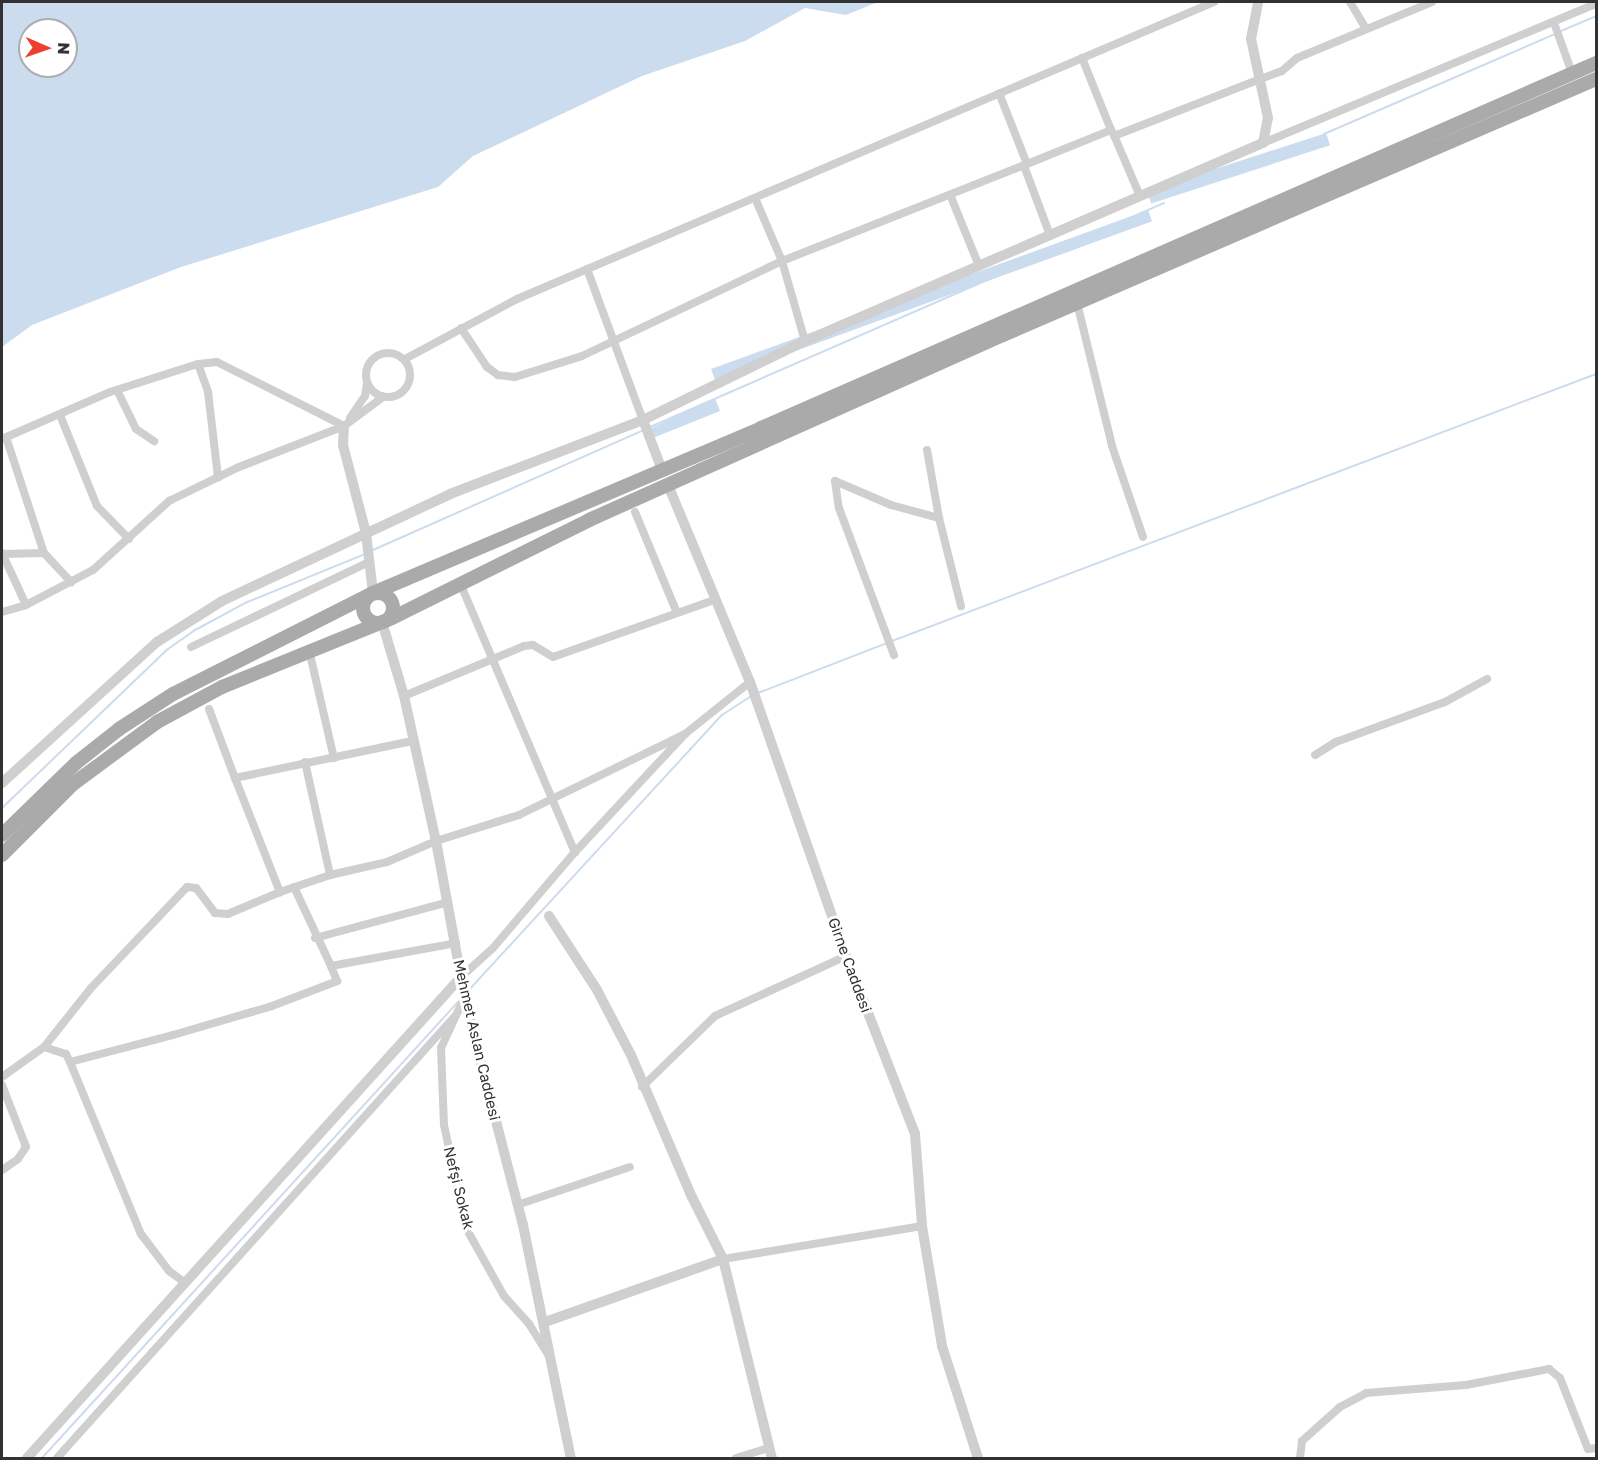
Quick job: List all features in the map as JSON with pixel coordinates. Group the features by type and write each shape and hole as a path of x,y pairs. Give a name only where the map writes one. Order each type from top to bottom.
{"main road":[{"path":"2,835 76,764 119,729 173,694 373,593 662,470 1596,63"},
{"path":"2,855 73,784 157,722 222,687 382,622 668,485 1077,303 1596,79"},
{"path":"373,593 382,593 392,603 390,617 382,622 373,622 363,612 363,603 373,593"}],"street":[{"path":"405,359 461,328 586,269 1214,2"},
{"path":"1258,2 1251,39 1268,118 1263,143"},
{"path":"1350,2 1365,29"},
{"path":"461,328 487,367 508,378 582,356 782,261 1025,165 1260,79 1365,29 1432,2"},
{"path":"1574,2 1580,11"},
{"path":"2,783 157,642 222,601 450,494 643,420 805,341 1263,143 1554,24 1596,4"},
{"path":"1554,24 1572,73"},
{"path":"1082,58 1140,196"},
{"path":"999,93 1050,235"},
{"path":"951,196 979,266"},
{"path":"755,198 782,261 805,341"},
{"path":"586,269 662,470"},
{"path":"1077,303 1112,446 1143,537"},
{"path":"2,612 26,605 93,570 169,501 218,477 344,426 383,397 397,396 408,386 411,372 405,359 391,352 377,356 367,368 365,396 344,426 343,445 366,533 373,593"},
{"path":"71,582 44,553 4,438 117,390 198,364 230,365 344,426"},
{"path":"198,364 208,392 218,477"},
{"path":"367,382 383,397"},
{"path":"117,390 136,429 154,441"},
{"path":"60,415 97,506 129,539"},
{"path":"927,450 939,518 961,606"},
{"path":"894,655 839,508 836,481 891,505 939,518"},
{"name":"Girne Caddesi","path":"668,485 750,682 846,956 915,1134 922,1226 942,1346 978,1458"},
{"path":"635,512 677,613"},
{"path":"26,605 2,553 44,553"},
{"path":"190,647 369,562"},
{"path":"460,583 490,659 575,852"},
{"path":"404,696 531,644 553,657 714,600"},
{"name":"Mehmet Aslan Caddesi","path":"382,622 404,696 412,741 436,841 461,977 545,1322 571,1458"},
{"path":"309,650 334,758"},
{"path":"1315,755 1336,742 1445,702 1487,679"},
{"path":"27,1458 461,977 493,948 575,852 685,734 750,682"},
{"path":"209,709 280,892"},
{"path":"2,1077 44,1047 91,988 187,887 196,888 215,913 228,914 294,887 330,875 387,862 436,841 519,814 550,797 685,734"},
{"path":"235,778 412,741"},
{"path":"305,762 330,875"},
{"path":"70,1062 272,1006 337,981 315,938 294,887"},
{"path":"315,938 448,902"},
{"path":"549,916 597,990 631,1055 642,1087 723,1259 770,1453 736,1458"},
{"path":"331,966 456,943"},
{"path":"642,1087 715,1016 846,956"},
{"name":"Nefşi Sokak","path":"466,993 441,1048 444,1125 466,1228 504,1296 529,1324 554,1364"},
{"path":"57,1458 456,1015"},
{"path":"44,1047 66,1054 141,1234 169,1271 184,1282"},
{"path":"2,1085 26,1147 18,1159 2,1170"},
{"path":"518,1205 630,1167"},
{"path":"545,1322 723,1259 922,1226"},
{"path":"1300,1458 1302,1441 1340,1407 1366,1393 1466,1385 1549,1369 1560,1378 1578,1432 1588,1449 1596,1448"}],"water":[{"path":"2,2 878,2 846,15 805,8 745,41 642,76 473,156 438,187 181,267 32,325 2,347"},
{"path":"1326,133 1330,145 1151,203 1147,191"},
{"path":"1148,210 1152,221 715,380 711,369"},
{"path":"715,398 720,411 653,438 649,429"}],"waterway":[{"path":"1561,31 1596,16"},
{"path":"1324,134 1555,34"},
{"path":"650,427 1164,203"},
{"path":"892,641 1596,374"},
{"path":"373,550 642,431"},
{"path":"2,808 168,649 197,629 245,603 365,554"},
{"path":"758,693 887,643"},
{"path":"468,991 722,715 750,697"},
{"path":"42,1458 458,1002"}]}
